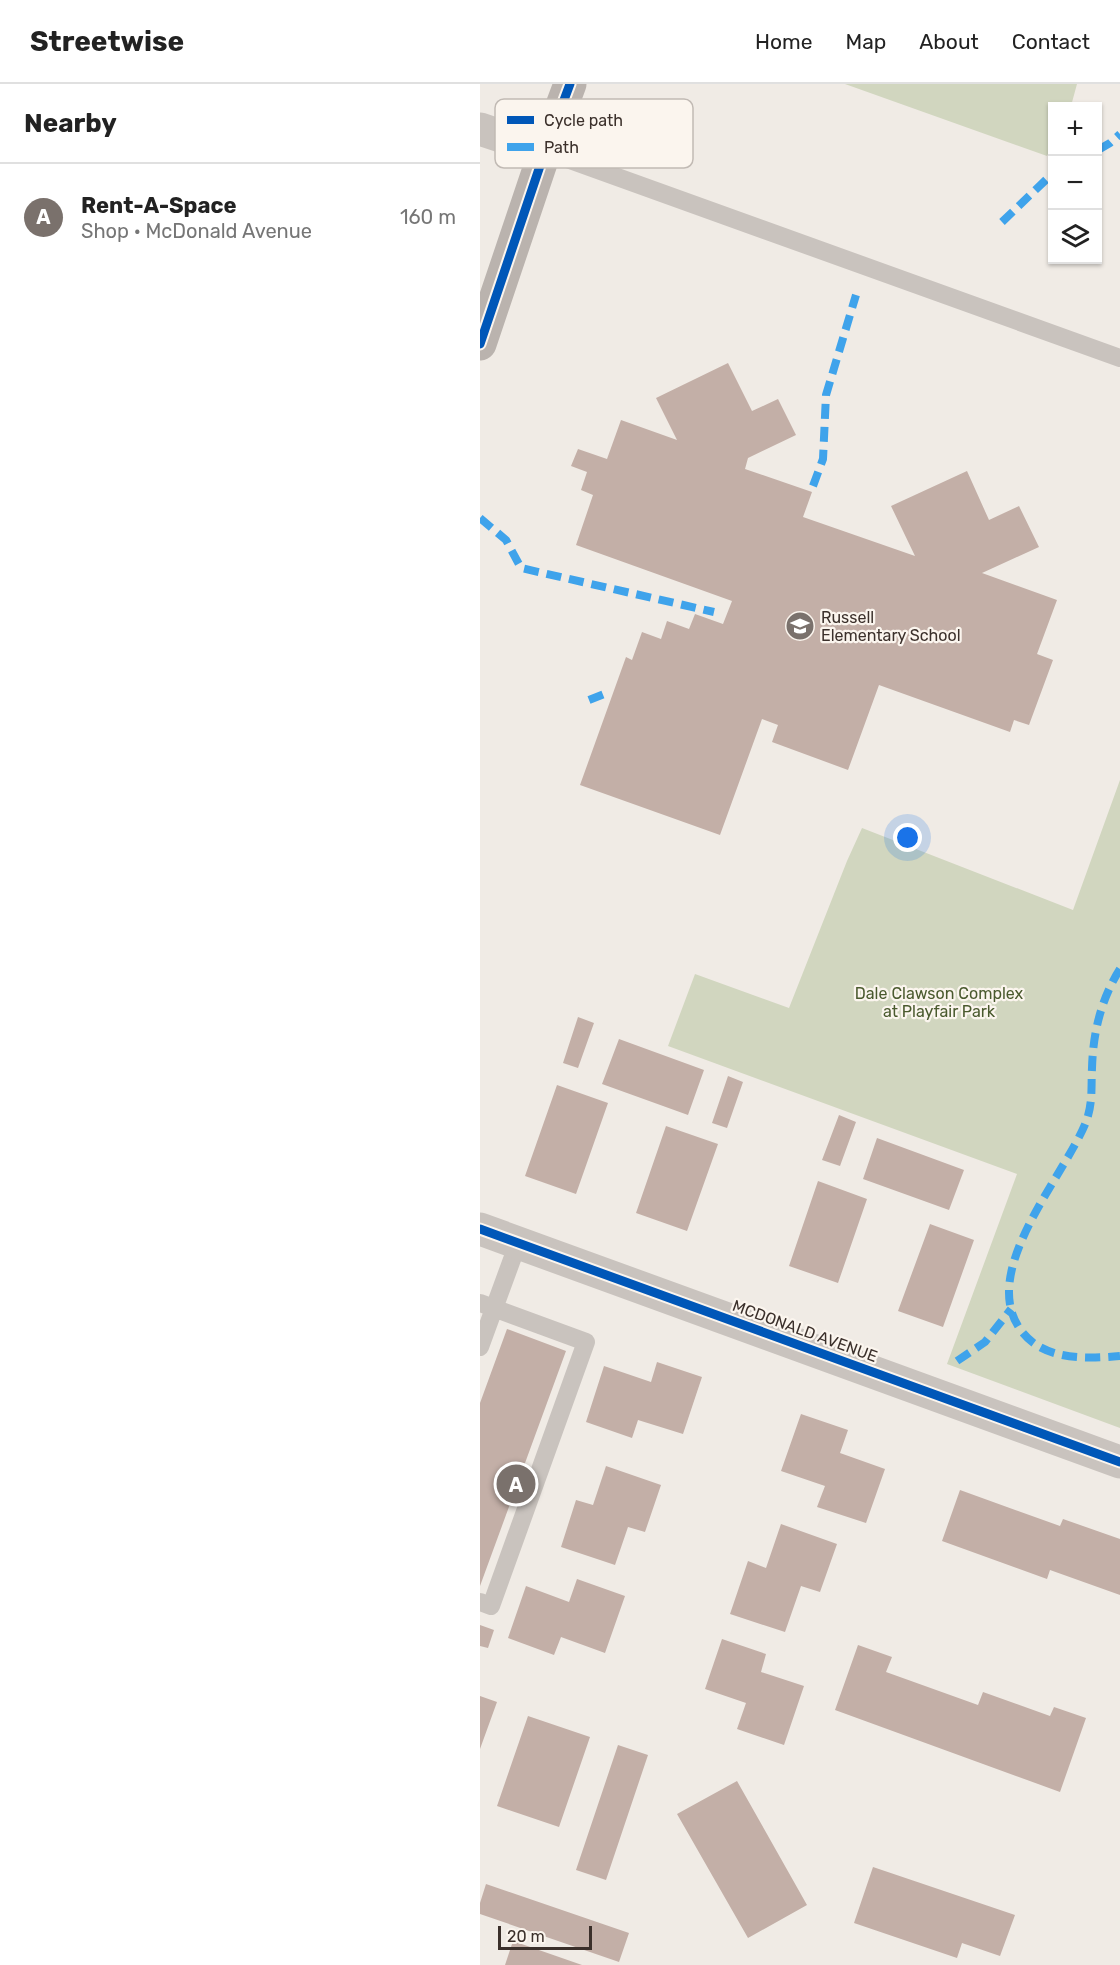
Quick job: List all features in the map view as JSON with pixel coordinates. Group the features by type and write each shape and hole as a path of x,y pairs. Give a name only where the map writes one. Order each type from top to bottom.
{"main road":[{"path":"564,99 570,84"},
{"path":"480,344 539,168"}],"street":[{"path":"480,129 495,134"},
{"name":"MCDONALD AVENUE","path":"480,1229 1120,1462"}],"lane":[{"path":"592,168 1120,358"},
{"path":"480,1347 487,1306 518,1243"},
{"path":"480,1602 491,1606 586,1342 487,1306"}],"green space":[{"path":"845,84 1077,84 1072,102 1048,102 1047,156"},
{"name":"Dale Clawson Complex at Playfair Park","path":"1120,780 1120,1428 947,1364 1017,1174 668,1046 695,974 789,1008 862,828 1073,910"}],"building":[{"path":"728,363 752,411 778,399 796,435 748,458 745,469 812,492 803,517 915,556 891,506 967,471 989,520 1019,506 1039,547 982,573 1057,600 1037,654 1053,660 1029,725 1014,720 1010,732 879,685 848,770 772,742 778,725 762,719 720,835 580,785 626,657 632,660 642,632 661,639 667,621 689,629 695,614 723,624 732,601 576,545 593,495 581,490 587,472 571,466 578,449 607,459 621,420 677,440 656,398"},
{"path":"578,1017 594,1023 578,1068 563,1063"},
{"path":"619,1039 704,1070 688,1115 602,1084"},
{"path":"728,1076 743,1082 727,1128 712,1123"},
{"path":"557,1085 608,1103 576,1194 525,1176"},
{"path":"839,1115 856,1122 840,1166 822,1160"},
{"path":"666,1126 718,1144 687,1231 636,1213"},
{"path":"877,1138 964,1170 949,1210 863,1179"},
{"path":"818,1181 867,1199 838,1283 789,1266"},
{"path":"930,1224 974,1240 943,1327 898,1311"},
{"path":"507,1329 566,1351 480,1586 480,1403"},
{"path":"657,1362 702,1377 683,1434 638,1420 632,1438 586,1422 604,1366 651,1382"},
{"path":"801,1414 848,1430 840,1453 885,1469 866,1523 817,1507 825,1486 781,1471"},
{"path":"606,1466 661,1485 645,1532 628,1527 615,1565 561,1547 576,1500 593,1505"},
{"path":"960,1490 1060,1526 1063,1519 1120,1539 1120,1595 1050,1570 1047,1579 942,1541"},
{"path":"781,1524 837,1544 820,1592 801,1586 785,1632 730,1614 748,1561 766,1568"},
{"path":"577,1579 625,1596 605,1653 561,1637 554,1655 508,1638 526,1586 569,1602"},
{"path":"480,1625 494,1630 488,1648 480,1646"},
{"path":"722,1639 766,1654 761,1672 804,1686 784,1745 737,1729 746,1703 705,1689"},
{"path":"858,1645 892,1657 886,1672 978,1705 983,1692 1050,1716 1054,1707 1086,1718 1060,1792 835,1710"},
{"path":"480,1696 497,1702 480,1749"},
{"path":"528,1716 590,1737 559,1827 497,1806"},
{"path":"618,1745 648,1755 606,1880 576,1870"},
{"path":"737,1781 807,1905 748,1938 677,1814"},
{"path":"873,1867 1015,1915 1000,1956 962,1943 957,1958 854,1923"},
{"path":"486,1884 629,1933 619,1962 480,1914 480,1903"},
{"path":"513,1941 582,1965 505,1965"}],"marked path":[{"path":"1102,148 1120,134"},
{"path":"1002,222 1048,178"},
{"path":"813,486 823,459 826,395 856,295"},
{"path":"480,518 506,540 521,568 714,612"},
{"path":"589,700 609,692"},
{"path":"1120,969 1103,1004 1096,1029 1091,1102 1086,1122 1029,1224 1017,1252 1010,1280 1010,1305 1020,1329 1040,1347 1066,1356 1093,1358 1120,1356"},
{"path":"957,1361 985,1342 1011,1309"}],"cycle path":[{"path":"564,99 570,84"},
{"path":"480,344 539,168"},
{"path":"480,1229 1120,1462"}],"place":[{"name":"Russell Elementary School","path":"800,626"},
{"name":"Rent-A-Space","path":"516,1484"}]}
